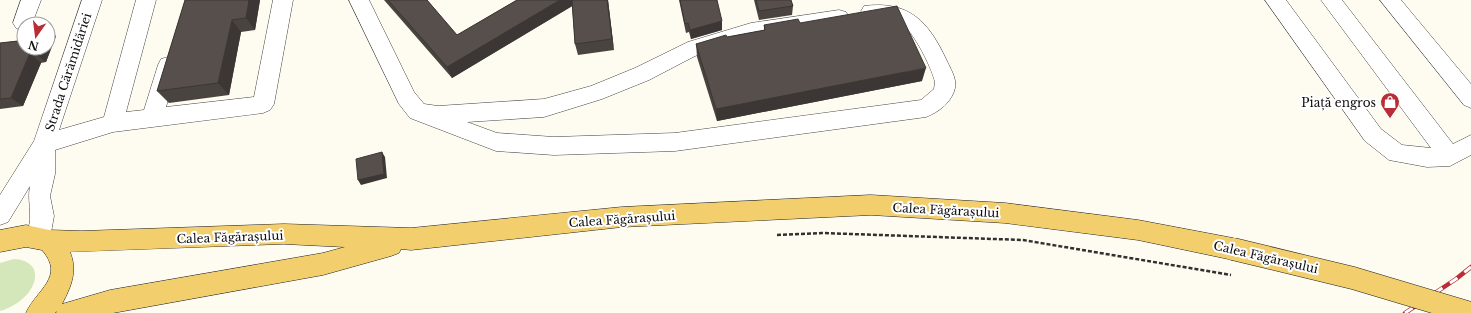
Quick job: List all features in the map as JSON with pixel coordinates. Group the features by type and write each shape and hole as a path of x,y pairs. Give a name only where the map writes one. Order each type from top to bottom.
{"main road":[{"name":"Calea Făgărașului","path":"0,241 26,236 82,242 284,234 411,239 622,217 872,205 1005,213 1138,230 1294,262 1402,291 1470,313"},
{"path":"38,313 54,295 60,282 63,269 62,258 58,249 44,239"},
{"name":"Calea Făgărașului","path":"68,313 110,302 323,264 411,239"}],"street":[{"path":"25,16 31,0"},
{"name":"Strada Cărămidăriei","path":"0,215 44,144 92,0"},
{"path":"113,123 146,0"},
{"path":"44,144 113,123 263,104 283,0"},
{"path":"359,0 406,98 418,112 496,142 554,146 674,142 926,108 938,100 943,92 946,82 922,32 913,21 901,12 882,10 751,31 688,50 642,74 595,93 544,108 438,115 418,112"},
{"path":"1275,0 1372,135 1397,154 1427,158 1450,157 1471,144"},
{"path":"1331,0 1450,157"},
{"path":"1390,0 1471,99"},
{"path":"153,117 174,44"},
{"name":"Strada Cărămidăriei","path":"44,144 44,174 39,196 44,239"}],"path":[{"path":"775,235 822,233 1023,240 1237,276"}],"green space":[{"path":"14,259 27,262 31,265 34,270 35,280 29,292 20,301 0,311 0,263"}],"building":[{"path":"185,0 249,0 246,18 232,20 218,83 157,91"},
{"path":"388,0 427,0 457,35 517,0 560,0 447,67"},
{"path":"572,0 607,0 612,39 575,44"},
{"path":"680,0 717,0 722,21 690,30 688,23 685,24"},
{"path":"756,0 791,0 793,6 759,11"},
{"path":"897,6 926,68 716,109 696,44 726,35 727,37 765,30 764,25 798,19 800,23"},
{"path":"16,41 16,56 29,56 11,98 0,99 0,43"},
{"path":"382,152 384,174 358,180 356,159"}],"railway":[{"path":"1405,313 1456,279 1471,267"}],"place":[{"name":"Piață engros","path":"1390,119"}]}
